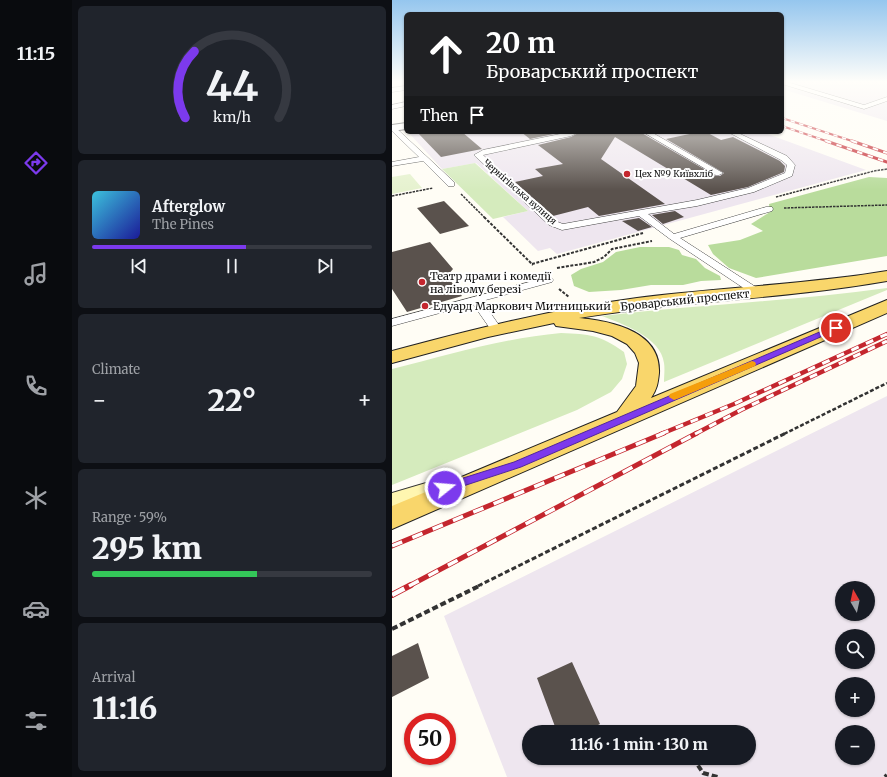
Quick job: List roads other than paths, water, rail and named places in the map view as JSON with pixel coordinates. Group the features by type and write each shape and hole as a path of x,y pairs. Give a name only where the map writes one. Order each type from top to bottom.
{"main road":[{"name":"Броварський проспект","path":"392,357 495,328 587,310 640,303 852,283 887,276"},
{"path":"392,518 887,306"},
{"path":"527,321 569,322 595,325 619,332 634,340 645,351 649,363 647,387 626,417"},
{"path":"392,503 458,484 517,464"}],"street":[{"path":"393,128 404,126"}],"lane":[{"path":"393,128 451,184"},
{"name":"Чернігівська вулиця","path":"571,134 483,152 478,155 556,225 570,226 641,213"},
{"path":"651,134 719,173"},
{"path":"641,213 697,203 751,190 789,174 791,164 784,158 734,134"},
{"path":"392,164 425,158"},
{"path":"673,237 769,209"},
{"path":"641,213 673,237 758,293"},
{"path":"392,323 548,280"},
{"path":"476,300 495,328"}],"railway":[{"path":"784,119 853,141"},
{"path":"784,127 829,142"},
{"path":"826,141 887,162"},
{"path":"853,141 887,153"},
{"path":"661,434 734,404 887,334"},
{"path":"695,434 741,410 887,341"},
{"path":"392,546 664,433"},
{"path":"409,586 697,433"},
{"path":"392,595 411,585"}],"place":[{"name":"Цех №9 Київхліб","path":"627,174"},
{"name":"Театр драми і комедії на лівому березі","path":"422,282"},
{"name":"Едуард Маркович Митницький","path":"425,306"}]}
